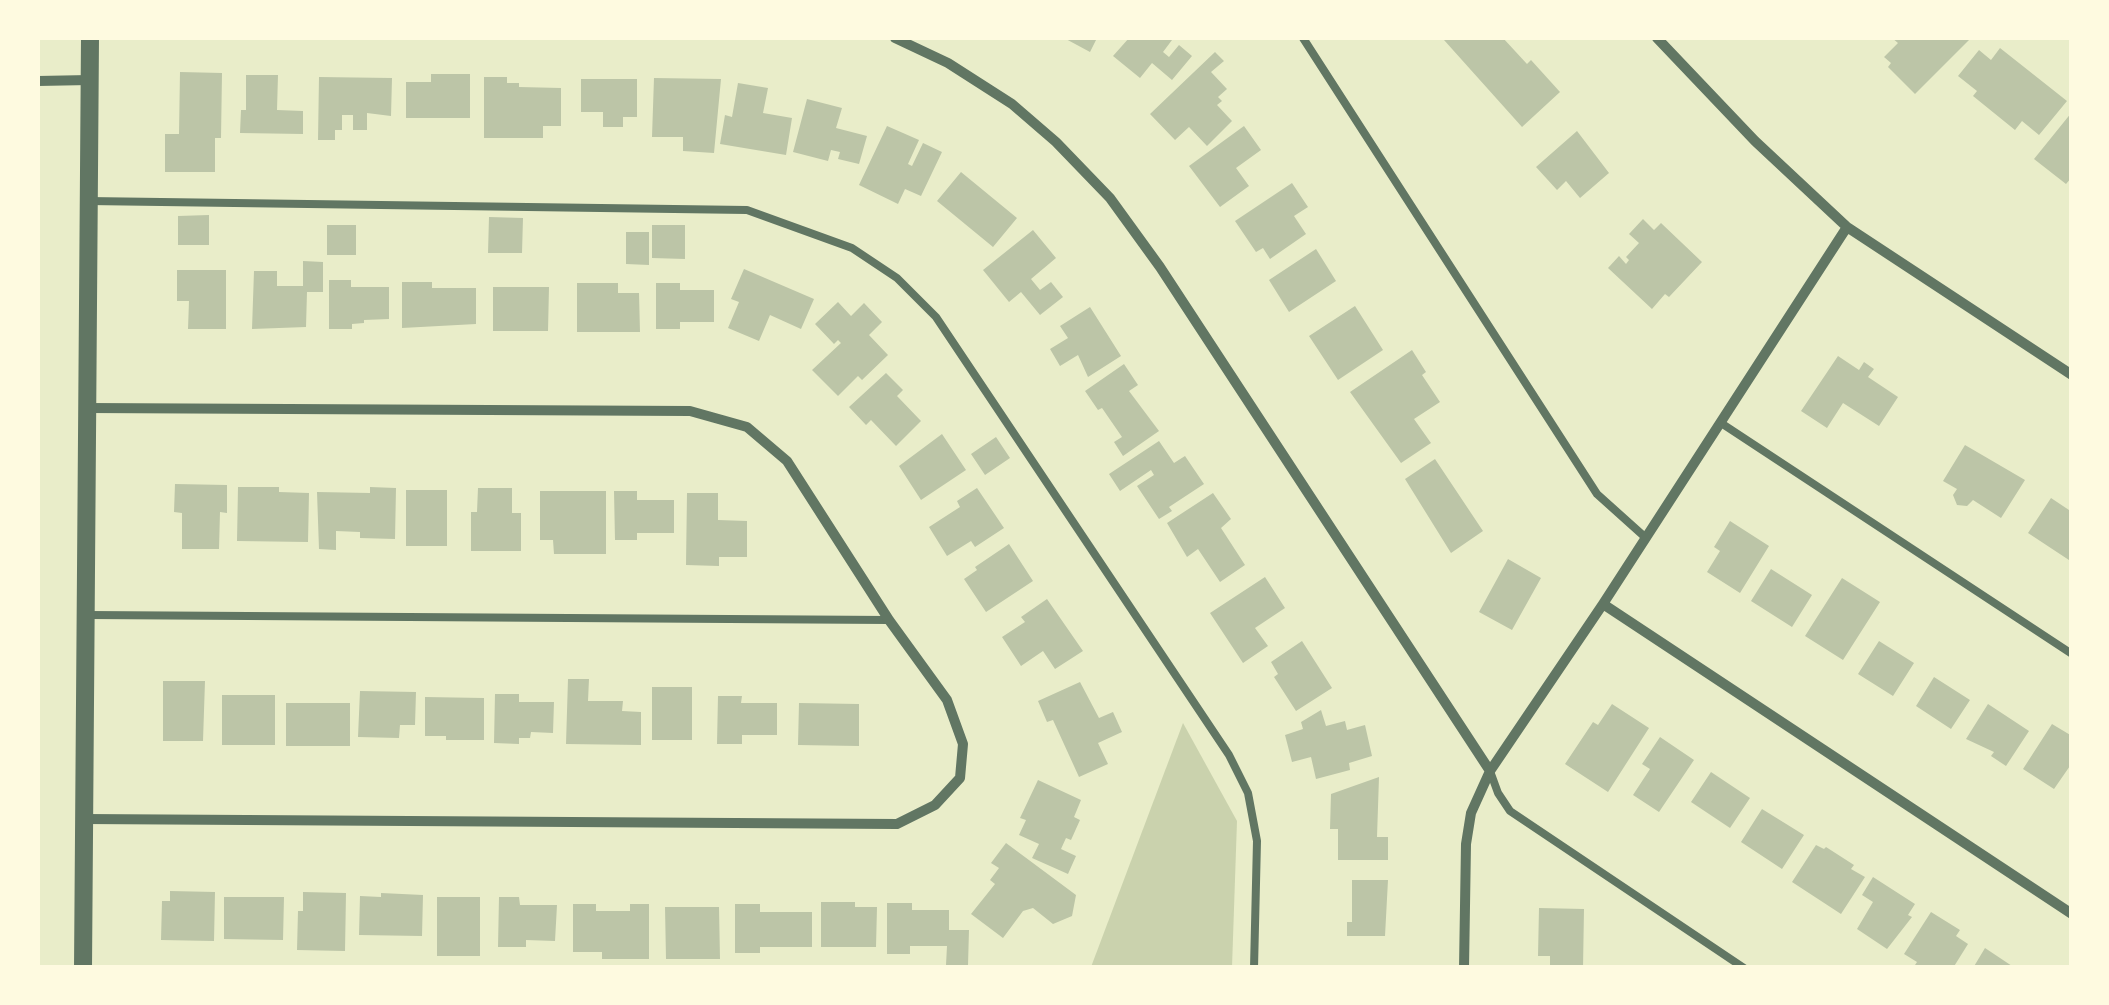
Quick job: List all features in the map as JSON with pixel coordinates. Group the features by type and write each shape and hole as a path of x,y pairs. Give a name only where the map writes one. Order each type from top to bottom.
{"street":[{"path":"82,968 90,38"},
{"path":"895,38 948,63 1012,104 1056,142 1110,198 1171,284 1490,771"},
{"path":"1657,38 1756,141 1848,227 2072,375"},
{"path":"38,80 89,80"},
{"path":"1464,968 1466,844 1471,813 1490,771 1604,604 1848,227"},
{"path":"84,819 897,824 935,804 960,778 963,744 947,700 889,620 787,461 747,427 690,410 87,408"},
{"path":"1604,604 2072,914"}],"lane":[{"path":"1303,38 1597,494 1646,538"},
{"path":"88,202 747,210 852,248 897,278 936,318 1229,755 1248,794 1257,840 1254,968"},
{"path":"1720,424 2072,654"},
{"path":"84,615 889,620"},
{"path":"1490,771 1510,811 1744,968"}],"green space":[{"path":"1183,723 1237,821 1232,967 1091,967"}],"building":[{"path":"1064,38 1097,38 1090,52"},
{"path":"1129,38 1169,38 1172,40 1163,52 1169,57 1179,45 1192,56 1172,80 1152,63 1140,78 1113,56"},
{"path":"1503,38 1527,64 1531,60 1560,92 1522,127 1444,40"},
{"path":"1892,38 1971,38 1915,94 1888,67 1891,63 1884,57 1898,43"},
{"path":"2000,48 2067,101 2039,135 2022,121 2015,130 1973,96 1977,91 1958,76 1979,50 1991,60"},
{"path":"1215,52 1224,61 1211,72 1227,89 1218,97 1222,101 1217,105 1232,121 1207,146 1189,127 1175,140 1150,114"},
{"path":"180,72 222,73 221,138 215,138 215,172 165,172 165,134 179,134"},
{"path":"431,74 470,74 470,118 406,118 406,82 431,82"},
{"path":"246,75 278,75 277,110 303,111 303,134 240,133 241,110 246,110"},
{"path":"319,77 392,78 391,116 367,113 367,130 353,130 353,115 342,115 342,130 335,130 335,140 318,140"},
{"path":"484,77 507,77 507,83 519,83 519,87 561,88 561,126 543,126 543,138 484,138"},
{"path":"654,78 721,79 714,153 683,151 683,137 652,137"},
{"path":"581,79 637,79 637,117 623,117 623,127 603,127 603,112 581,112"},
{"path":"738,83 768,88 763,113 792,118 786,155 720,144 725,115 732,117"},
{"path":"807,99 842,108 836,128 867,136 859,164 838,159 840,152 831,150 828,161 793,152"},
{"path":"2072,112 2072,177 2066,184 2034,159"},
{"path":"887,126 919,140 908,164 912,166 923,143 942,152 921,196 905,189 898,204 859,185"},
{"path":"1244,126 1261,150 1236,168 1249,186 1220,207 1189,166"},
{"path":"1577,131 1609,173 1580,198 1566,181 1557,190 1536,167"},
{"path":"961,172 1017,218 993,247 937,201"},
{"path":"1292,183 1308,207 1294,216 1306,234 1270,259 1263,248 1256,252 1235,221"},
{"path":"209,215 209,245 178,245 178,216"},
{"path":"489,217 523,218 522,253 488,253"},
{"path":"1643,219 1654,230 1661,223 1702,262 1652,309 1608,268 1619,256 1626,264 1629,260 1626,257 1639,243 1629,234"},
{"path":"327,225 356,225 356,255 327,255"},
{"path":"652,225 685,225 685,259 652,258"},
{"path":"1033,230 1056,258 1031,279 1040,290 1051,282 1063,297 1040,315 1021,292 1009,302 983,270"},
{"path":"626,232 649,232 649,265 626,264"},
{"path":"1316,249 1336,281 1289,312 1269,280"},
{"path":"303,261 323,262 323,292 307,292 306,327 252,329 254,271 277,271 277,286 303,286"},
{"path":"744,269 814,299 801,329 770,315 759,341 728,328 739,302 731,299"},
{"path":"177,270 226,270 226,329 188,329 189,301 177,301"},
{"path":"329,280 351,280 351,287 389,287 389,319 364,320 352,324 352,329 329,329"},
{"path":"402,282 432,282 432,288 476,288 476,324 402,328"},
{"path":"577,283 618,283 618,293 639,293 640,332 577,332"},
{"path":"656,283 680,283 680,290 714,290 714,322 680,322 680,329 656,329"},
{"path":"493,287 549,287 548,331 493,331"},
{"path":"838,302 851,316 864,303 882,322 869,335 888,355 838,396 812,370 841,343 838,340 834,344 815,324"},
{"path":"1355,306 1383,350 1338,380 1309,336"},
{"path":"1090,307 1121,356 1088,377 1078,355 1060,366 1050,349 1068,338 1060,326"},
{"path":"1412,350 1426,372 1422,375 1440,402 1414,419 1431,443 1401,463 1350,392"},
{"path":"1838,356 1859,370 1864,362 1874,369 1868,377 1898,397 1879,426 1843,403 1827,428 1801,411"},
{"path":"1124,364 1138,385 1129,391 1159,431 1123,456 1114,442 1122,437 1085,391"},
{"path":"886,373 903,390 897,396 921,421 896,446 871,420 866,425 849,407"},
{"path":"942,434 966,470 921,500 899,466"},
{"path":"996,437 1010,458 985,475 971,454"},
{"path":"1159,441 1174,463 1185,456 1204,484 1169,507 1172,511 1159,519 1137,486 1154,475 1151,470 1120,491 1109,474"},
{"path":"1965,445 2025,480 2001,518 1973,500 1967,506 1957,505 1953,495 1957,489 1943,481"},
{"path":"1435,459 1483,531 1451,553 1405,479"},
{"path":"175,484 227,485 227,513 220,512 219,549 182,549 182,513 174,512"},
{"path":"238,487 279,487 279,492 309,493 308,542 237,541"},
{"path":"370,487 396,488 395,539 360,538 360,532 336,531 336,550 319,549 317,492 370,493"},
{"path":"478,488 512,488 512,513 521,513 521,551 471,551 471,512 477,512"},
{"path":"977,488 1004,528 975,547 971,541 947,556 929,527 960,507 957,501"},
{"path":"406,490 447,490 447,546 406,546"},
{"path":"540,491 606,491 606,554 554,554 553,540 540,540"},
{"path":"614,491 637,491 637,500 674,500 674,533 637,533 637,540 615,540"},
{"path":"687,493 718,493 718,520 747,521 747,557 719,557 719,566 686,565"},
{"path":"1213,493 1231,519 1221,528 1245,565 1220,582 1198,549 1187,557 1167,523"},
{"path":"2051,498 2072,512 2072,562 2028,533"},
{"path":"1730,521 1769,546 1740,593 1707,572 1720,551 1714,547"},
{"path":"1009,544 1033,581 986,612 964,579"},
{"path":"1508,559 1541,578 1512,630 1479,612"},
{"path":"1771,569 1812,595 1792,627 1751,601"},
{"path":"1265,577 1285,608 1255,628 1268,646 1243,663 1210,613"},
{"path":"1842,578 1880,602 1843,660 1805,636"},
{"path":"1047,599 1083,651 1055,669 1043,651 1021,666 1002,637 1025,622 1021,617"},
{"path":"1302,641 1332,688 1296,711 1274,677 1278,674 1271,662"},
{"path":"1879,641 1914,663 1893,696 1858,674"},
{"path":"1934,677 1970,700 1951,729 1916,706"},
{"path":"568,679 589,679 588,701 623,701 622,711 641,712 641,745 566,744"},
{"path":"163,681 205,681 203,741 163,741"},
{"path":"1080,682 1099,718 1113,712 1122,732 1098,743 1108,764 1079,777 1053,720 1047,722 1038,701"},
{"path":"652,687 692,687 692,740 652,740"},
{"path":"360,691 416,692 415,725 400,725 399,738 358,737"},
{"path":"495,694 519,694 519,702 554,702 553,733 531,732 530,738 519,738 519,744 494,743"},
{"path":"222,695 275,695 275,745 222,745"},
{"path":"718,696 742,696 741,703 777,703 777,735 742,735 742,744 717,744"},
{"path":"425,697 484,698 484,740 425,736"},
{"path":"286,703 350,703 350,746 286,746"},
{"path":"799,703 859,704 859,746 798,745"},
{"path":"1612,704 1649,728 1608,792 1565,764 1593,722 1598,725"},
{"path":"1988,704 2029,731 2006,766 1991,756 1994,752 1966,739"},
{"path":"1321,710 1326,726 1345,721 1347,730 1365,725 1372,756 1349,763 1350,770 1316,779 1311,757 1292,762 1285,735 1303,729 1301,722"},
{"path":"2052,724 2072,736 2072,763 2054,789 2023,769"},
{"path":"1660,737 1694,760 1659,812 1633,795 1650,769 1642,764"},
{"path":"1711,772 1750,798 1730,828 1691,802"},
{"path":"1379,777 1377,837 1388,837 1388,860 1338,860 1338,829 1330,829 1331,794"},
{"path":"1038,780 1081,800 1074,817 1080,820 1071,840 1066,838 1061,849 1076,856 1068,874 1032,858 1039,844 1019,835 1026,820 1020,818"},
{"path":"1762,809 1804,835 1782,869 1741,842"},
{"path":"1006,843 1076,895 1072,916 1053,924 1033,908 1023,911 1003,938 971,914 995,884 990,880 999,868 991,863"},
{"path":"1816,845 1854,865 1851,869 1865,877 1841,914 1792,882"},
{"path":"1873,877 1915,904 1908,915 1912,917 1887,949 1857,929 1873,902 1862,895"},
{"path":"1352,880 1388,880 1385,936 1347,936 1347,922 1352,922"},
{"path":"170,891 215,892 214,941 161,940 162,901 170,901"},
{"path":"303,892 346,893 345,951 297,950 298,911 303,911"},
{"path":"381,893 423,895 422,936 359,935 360,896 381,897"},
{"path":"224,897 284,897 283,940 224,939"},
{"path":"437,897 480,897 480,956 437,956"},
{"path":"499,897 519,897 520,905 557,905 555,941 526,940 526,947 498,947"},
{"path":"821,902 855,902 855,907 877,907 876,947 821,947"},
{"path":"887,903 912,903 912,910 949,910 949,930 969,930 968,965 946,965 947,946 910,946 910,954 887,954"},
{"path":"573,904 596,904 596,911 630,911 630,904 649,904 649,959 602,959 602,952 573,952"},
{"path":"735,904 760,904 760,912 812,912 812,947 760,947 760,953 735,953"},
{"path":"665,907 719,907 720,959 666,959"},
{"path":"1539,908 1584,909 1583,968 1550,968 1550,956 1538,956"},
{"path":"1931,912 1960,930 1956,936 1968,944 1953,968 1913,968 1917,962 1904,954"},
{"path":"1985,948 2015,968 1973,968"}]}
